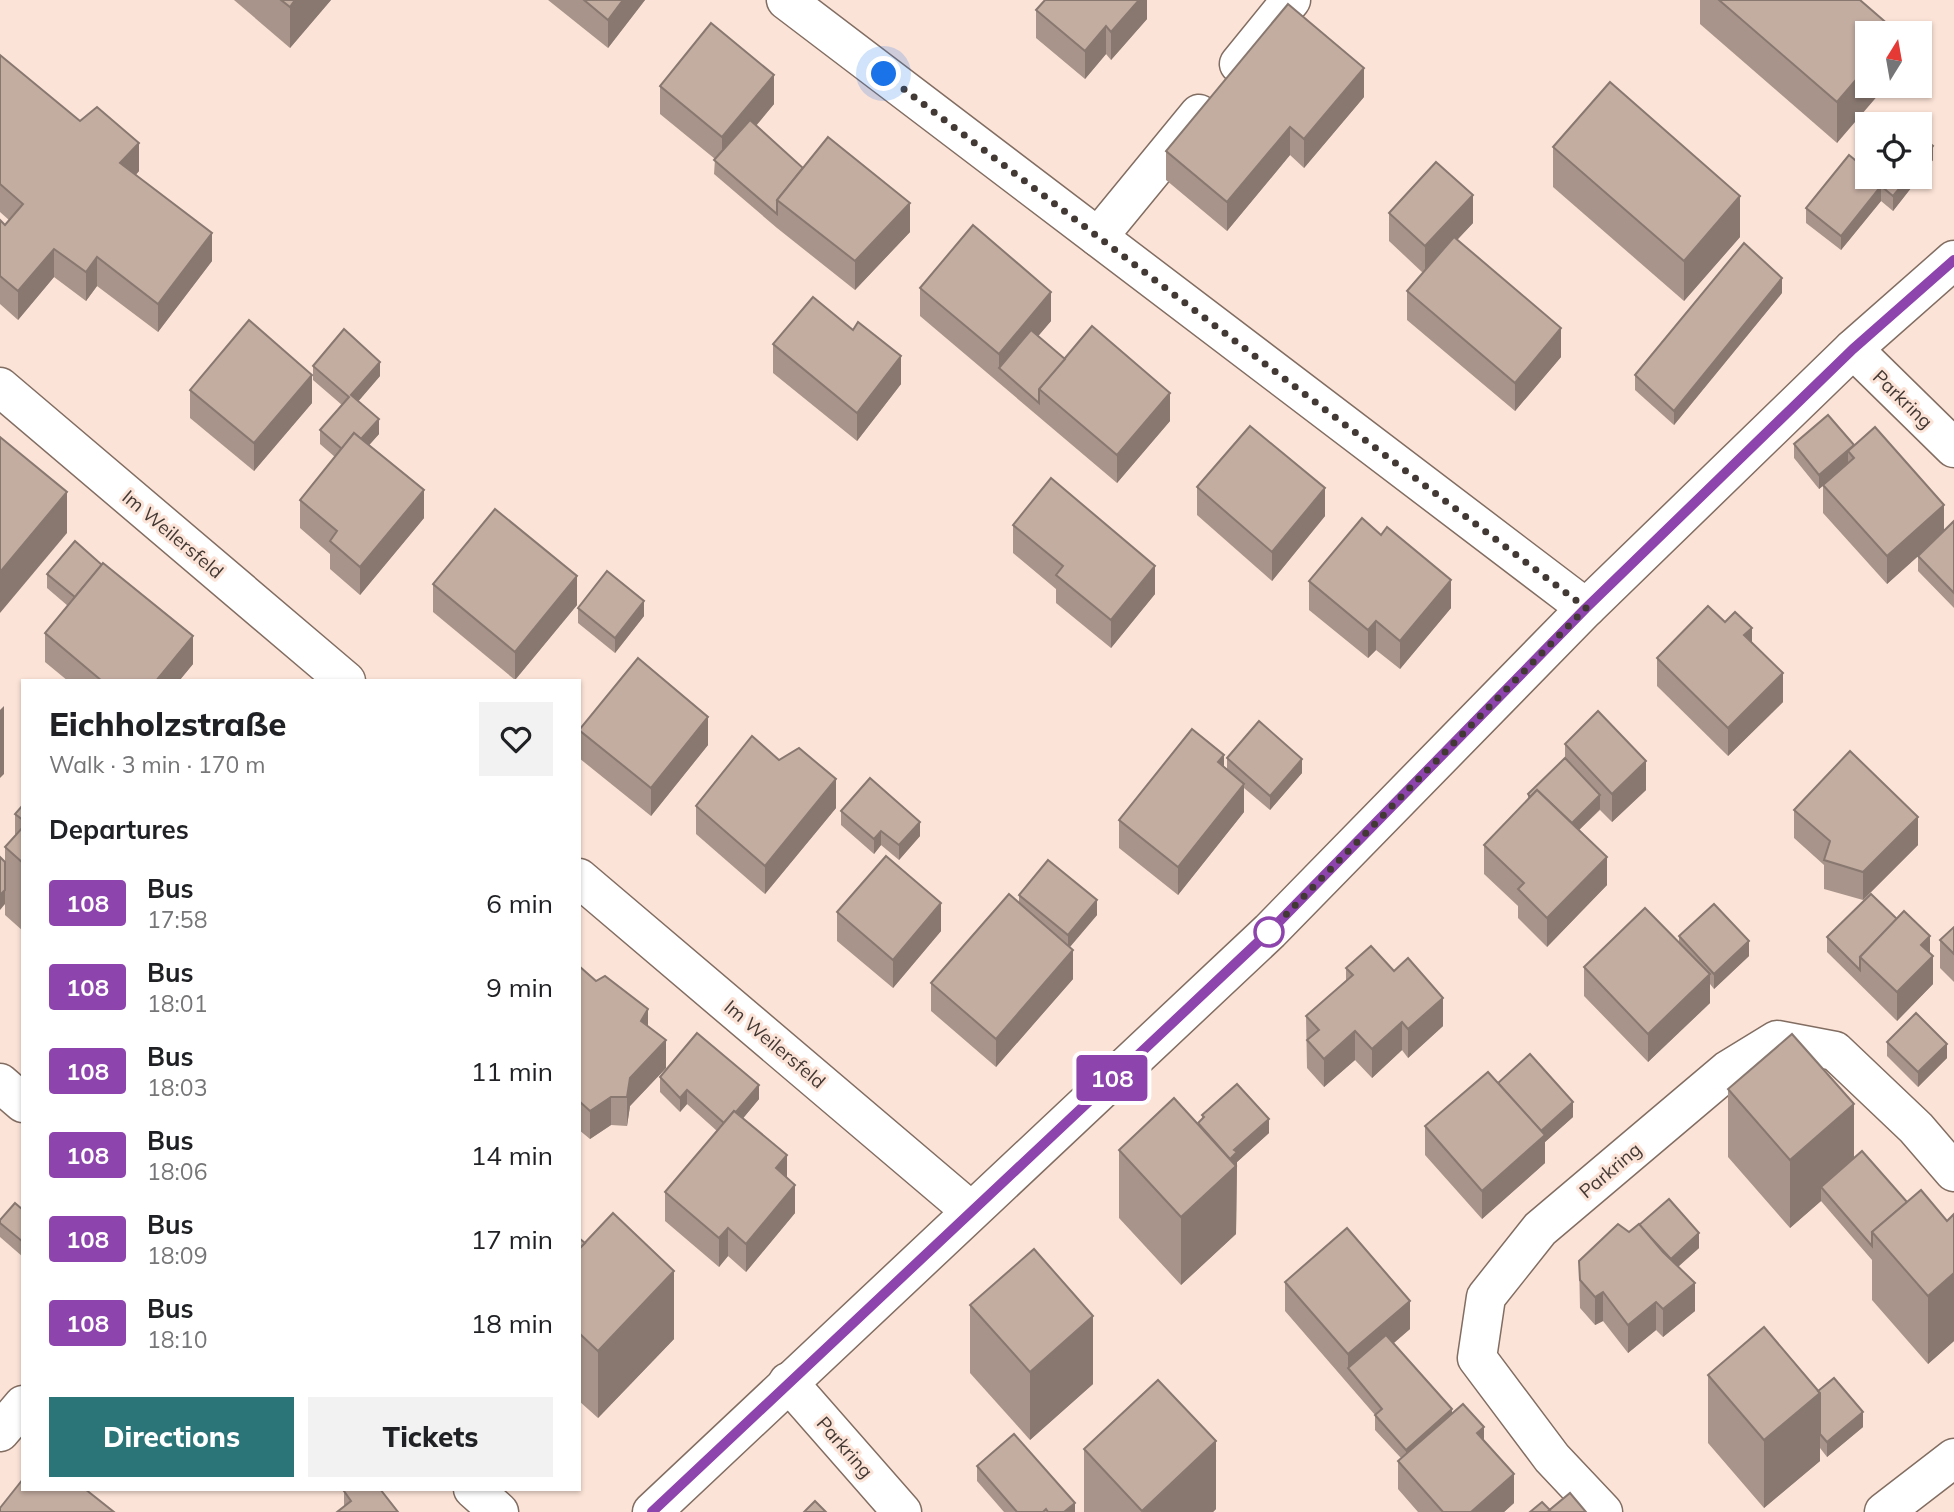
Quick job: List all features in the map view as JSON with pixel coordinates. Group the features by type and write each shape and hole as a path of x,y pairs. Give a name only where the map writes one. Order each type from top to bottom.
{"street":[{"path":"786,0 1586,608"},
{"path":"1098,237 1291,0"},
{"path":"652,1512 1270,931 1586,608 1853,349 1954,260"},
{"name":"Parkring","path":"1853,349 1954,448"},
{"name":"Im Weilersfeld","path":"0,387 344,679"},
{"name":"Im Weilersfeld","path":"581,880 971,1210"},
{"name":"Parkring","path":"1603,1512 1552,1458 1477,1358 1486,1297 1540,1229 1728,1070 1777,1040 1835,1051 1916,1128 1954,1172"},
{"path":"0,1083 21,1101"},
{"name":"Parkring","path":"788,1382 902,1512"},
{"path":"0,1432 21,1407"},
{"path":"1884,1512 1954,1458"},
{"path":"475,1491 499,1512"}],"building":[{"path":"281,0 295,0 290,7"},
{"path":"584,0 623,0 608,20"},
{"path":"1045,0 1139,0 1111,32 1106,26 1085,51 1036,10"},
{"path":"1719,0 1860,0 1884,21 1855,21 1855,81 1837,102"},
{"path":"1288,4 1364,68 1304,139 1290,127 1227,202 1166,151"},
{"path":"711,23 774,75 722,137 660,86"},
{"path":"0,55 80,121 97,107 139,143 120,163 212,233 158,304 97,257 86,272 54,249 18,291 0,276 0,220 5,225 23,204 0,184"},
{"path":"1610,82 1740,196 1684,261 1553,147"},
{"path":"750,120 803,168 777,200 777,214 714,160"},
{"path":"828,137 910,203 855,261 777,200"},
{"path":"1849,155 1855,160 1855,189 1879,189 1841,236 1806,208"},
{"path":"1436,162 1473,195 1425,246 1389,213"},
{"path":"1885,189 1899,189 1893,196"},
{"path":"973,225 1051,292 999,354 920,288"},
{"path":"1454,237 1561,328 1515,383 1407,291"},
{"path":"1744,243 1782,278 1674,411 1635,375"},
{"path":"813,297 853,330 858,322 901,356 857,413 773,344"},
{"path":"249,320 312,375 254,443 190,390"},
{"path":"1092,326 1170,393 1117,455 1039,389"},
{"path":"344,329 380,362 351,395 379,419 361,439 354,433 342,449 320,430 349,397 313,366"},
{"path":"1031,330 1065,359 1039,389 1039,403 999,368"},
{"path":"1828,415 1854,445 1819,475 1794,444"},
{"path":"1250,426 1325,488 1272,552 1197,487"},
{"path":"1875,427 1944,505 1887,556 1823,485 1854,458 1848,451"},
{"path":"354,433 424,490 360,567 330,541 337,531 300,500"},
{"path":"0,437 67,492 0,572"},
{"path":"1051,478 1155,566 1111,620 1056,575 1063,566 1013,525"},
{"path":"495,509 577,576 515,652 433,584"},
{"path":"1362,518 1381,535 1387,527 1451,580 1400,641 1376,621 1368,630 1309,581"},
{"path":"1954,521 1954,593 1918,556"},
{"path":"75,541 102,565 75,597 47,574"},
{"path":"103,563 193,636 158,679 100,679 45,633"},
{"path":"607,571 644,601 615,638 578,608"},
{"path":"1708,606 1725,622 1735,612 1752,628 1744,635 1783,673 1728,728 1657,658"},
{"path":"638,658 708,717 651,788 581,732 581,728"},
{"path":"1598,711 1646,761 1612,794 1565,744"},
{"path":"1259,721 1302,759 1270,796 1227,758"},
{"path":"1192,729 1224,755 1218,762 1244,784 1178,867 1119,820"},
{"path":"752,736 779,760 799,748 836,779 765,866 696,806"},
{"path":"1850,751 1918,817 1863,872 1824,860 1830,841 1794,810"},
{"path":"1565,758 1600,795 1572,823 1537,790 1530,797 1528,794"},
{"path":"870,778 920,822 899,845 881,831 874,839 841,811"},
{"path":"1537,790 1607,857 1547,918 1518,889 1524,883 1484,845"},
{"path":"21,807 21,818 15,814"},
{"path":"21,829 21,861 5,847"},
{"path":"886,856 941,903 893,960 837,912"},
{"path":"0,857 5,862 5,890 0,895"},
{"path":"1048,860 1097,900 1068,935 1019,895"},
{"path":"1009,894 1073,950 996,1039 931,983"},
{"path":"1871,894 1897,919 1860,957 1860,970 1827,937"},
{"path":"1714,904 1749,941 1714,974 1679,936"},
{"path":"1645,908 1710,974 1648,1034 1584,967"},
{"path":"1904,911 1930,936 1921,945 1933,956 1897,992 1860,957"},
{"path":"1954,927 1954,954 1940,940"},
{"path":"1371,946 1394,971 1408,958 1443,998 1408,1029 1402,1022 1372,1049 1355,1031 1324,1059 1307,1040 1319,1030 1306,1016 1353,975 1346,968"},
{"path":"581,968 596,981 605,976 648,1009 641,1021 666,1040 630,1078 627,1097 611,1097 590,1111 581,1103"},
{"path":"1916,1013 1947,1044 1918,1072 1887,1042"},
{"path":"697,1033 759,1085 724,1123 687,1090 680,1098 660,1077"},
{"path":"1792,1034 1854,1104 1790,1160 1728,1089"},
{"path":"1530,1054 1573,1102 1541,1131 1498,1083"},
{"path":"1488,1072 1545,1135 1482,1191 1425,1126"},
{"path":"1237,1084 1269,1119 1234,1150 1237,1152 1230,1159 1198,1123 1204,1117 1202,1115"},
{"path":"1174,1098 1236,1166 1181,1217 1119,1150"},
{"path":"734,1111 787,1155 776,1168 795,1185 746,1244 728,1228 719,1238 665,1192"},
{"path":"1862,1151 1907,1202 1872,1232 1872,1246 1821,1187"},
{"path":"1921,1190 1947,1221 1954,1214 1954,1273 1928,1296 1872,1232"},
{"path":"1669,1199 1699,1233 1671,1259 1639,1225"},
{"path":"15,1203 21,1208 21,1240 0,1223"},
{"path":"613,1213 674,1271 598,1351 581,1335 581,1247"},
{"path":"1618,1224 1629,1232 1639,1224 1695,1283 1663,1309 1656,1302 1628,1325 1603,1292 1595,1297 1580,1280 1579,1261"},
{"path":"1347,1228 1410,1301 1348,1354 1285,1282"},
{"path":"1034,1249 1093,1316 1030,1372 970,1305"},
{"path":"1764,1327 1820,1393 1764,1440 1708,1375"},
{"path":"1386,1335 1452,1409 1406,1450 1375,1415 1382,1409 1348,1368"},
{"path":"1834,1378 1863,1412 1827,1442 1820,1434 1818,1391"},
{"path":"1158,1380 1216,1441 1142,1511 1084,1449"},
{"path":"1463,1404 1484,1427 1477,1433 1514,1474 1471,1512 1443,1512 1398,1461"},
{"path":"1014,1434 1075,1503 1064,1512 1048,1512 1046,1509 1043,1512 1017,1512 977,1466"},
{"path":"21,1482 21,1491 88,1491 114,1512 0,1512 0,1508"},
{"path":"344,1491 382,1491 398,1512 337,1512 351,1501"},
{"path":"1570,1493 1586,1512 1547,1512"},
{"path":"815,1501 826,1512 804,1512"},
{"path":"1542,1502 1550,1510 1530,1512"}],"bus line":[{"name":"108","path":"652,1512 1270,931 1586,608 1853,349 1954,260"}],"route":[{"path":"884,74 1586,608 1269,932"}]}
